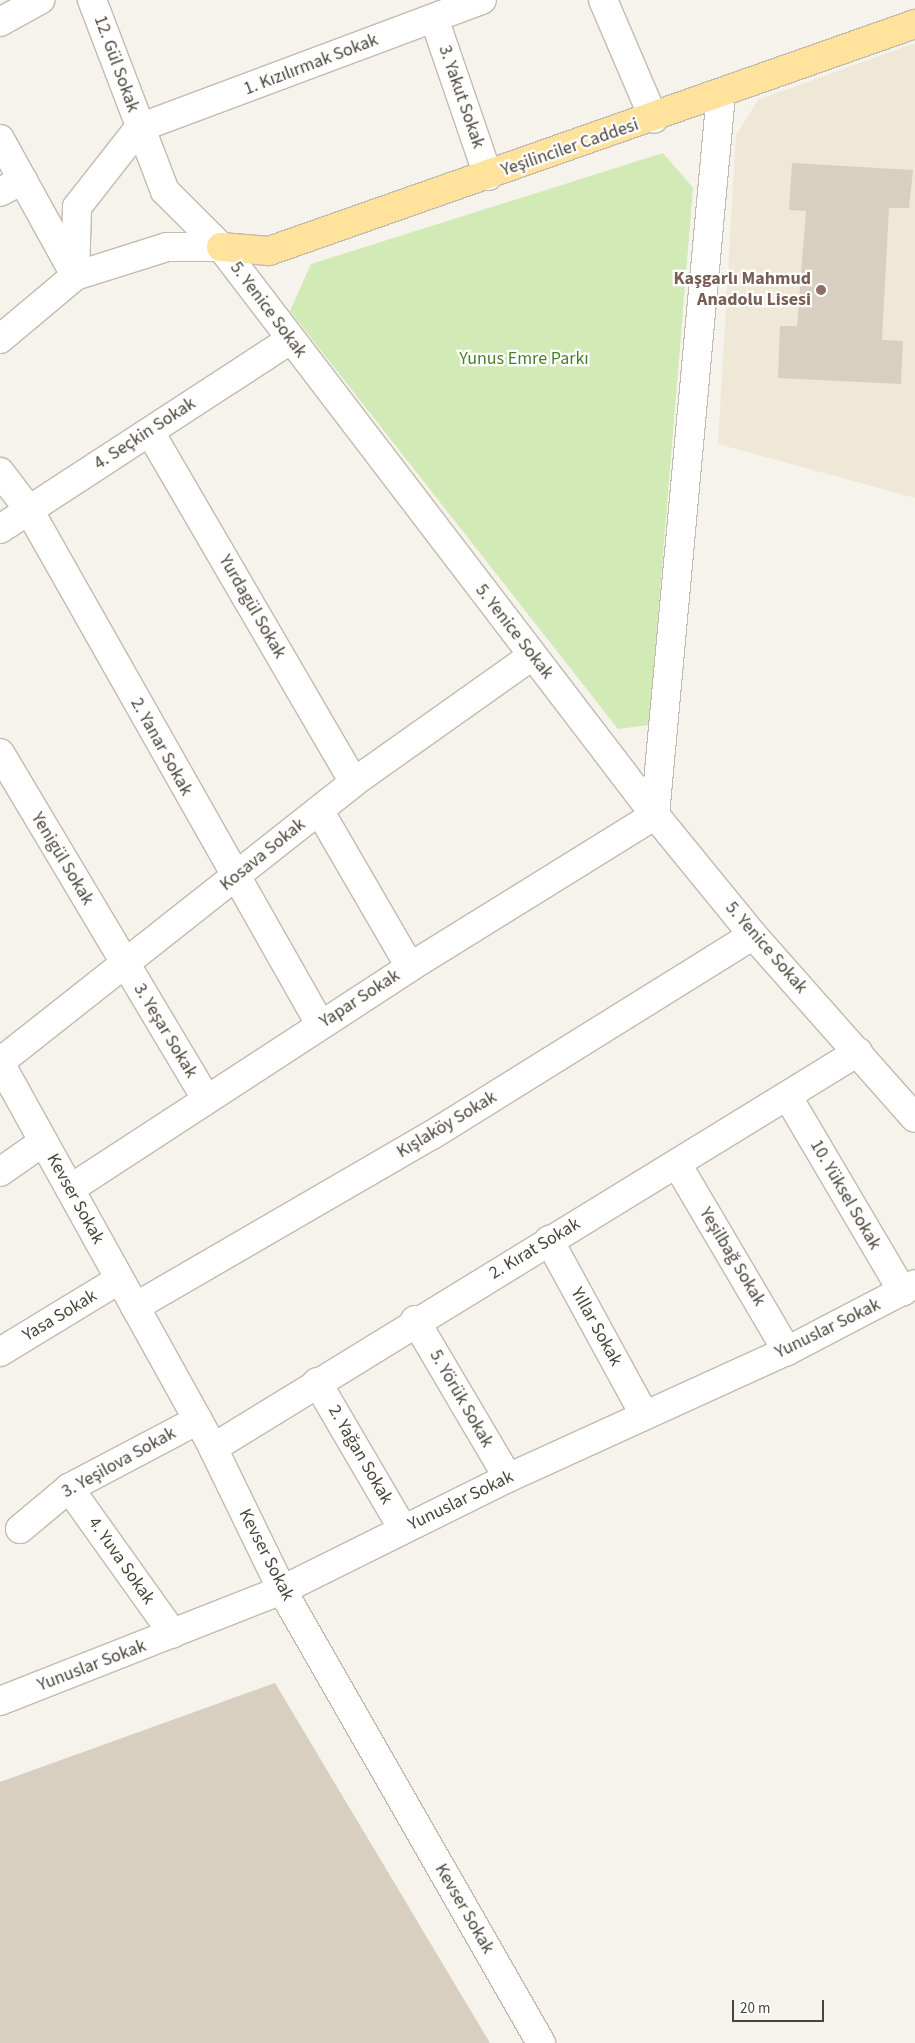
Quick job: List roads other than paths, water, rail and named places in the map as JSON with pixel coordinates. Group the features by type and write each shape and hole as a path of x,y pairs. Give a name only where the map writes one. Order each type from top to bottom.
{"main road":[{"name":"Yeşilinciler Caddesi","path":"221,247 270,251 654,119 915,24"}],"street":[{"path":"0,22 40,0"},
{"name":"1. Kızılırmak Sokak","path":"139,128 482,0"},
{"path":"603,0 654,119"},
{"name":"12. Gül Sokak","path":"94,1 139,128"},
{"name":"3. Yakut Sokak","path":"434,18 488,176"},
{"path":"655,815 722,94"},
{"path":"75,276 76,207 139,128"},
{"name":"5. Yenice Sokak","path":"139,128 165,191 221,247 290,340 655,815 753,935 915,1118"},
{"path":"0,139 12,186 75,276"},
{"path":"0,338 75,276 167,247 221,247"},
{"name":"4. Seçkin Sokak","path":"0,529 290,340"},
{"name":"Yurdagül Sokak","path":"150,432 354,782"},
{"name":"2. Yanar Sokak","path":"0,472 29,510 234,878 320,1024"},
{"name":"Kosava Sokak","path":"0,1063 354,782 532,656"},
{"name":"Yenigül Sokak","path":"0,753 125,964"},
{"path":"319,810 410,967"},
{"name":"Yapar Sokak","path":"70,1189 320,1024 655,815"},
{"name":"Kışlaköy Sokak","path":"135,1307 432,1135 753,935"},
{"name":"3. Yeşar Sokak","path":"125,964 206,1098"},
{"name":"2. Kırat Sokak","path":"213,1448 415,1320 788,1097 858,1052"},
{"name":"Kevser Sokak","path":"0,1063 213,1448 282,1590 541,2043"},
{"name":"10. Yüksel Sokak","path":"788,1097 909,1288"},
{"path":"0,1172 44,1142"},
{"name":"Yeşilbağ Sokak","path":"677,1164 787,1351"},
{"name":"Yıllar Sokak","path":"549,1240 644,1414"},
{"name":"Yasa Sokak","path":"0,1352 120,1279"},
{"name":"Yunuslar Sokak","path":"0,1701 282,1590 508,1478 644,1414 787,1351 909,1288"},
{"name":"5. Yörük Sokak","path":"415,1320 508,1478"},
{"name":"2. Yağan Sokak","path":"317,1382 403,1529"},
{"name":"3. Yeşilova Sokak","path":"20,1529 69,1488 198,1420"},
{"name":"4. Yuva Sokak","path":"69,1488 173,1634"}],"place":[{"name":"Kaşgarlı Mahmud Anadolu Lisesi","path":"821,290"}],"park label":[{"name":"Yunus Emre Parkı","path":"524,359"}]}
